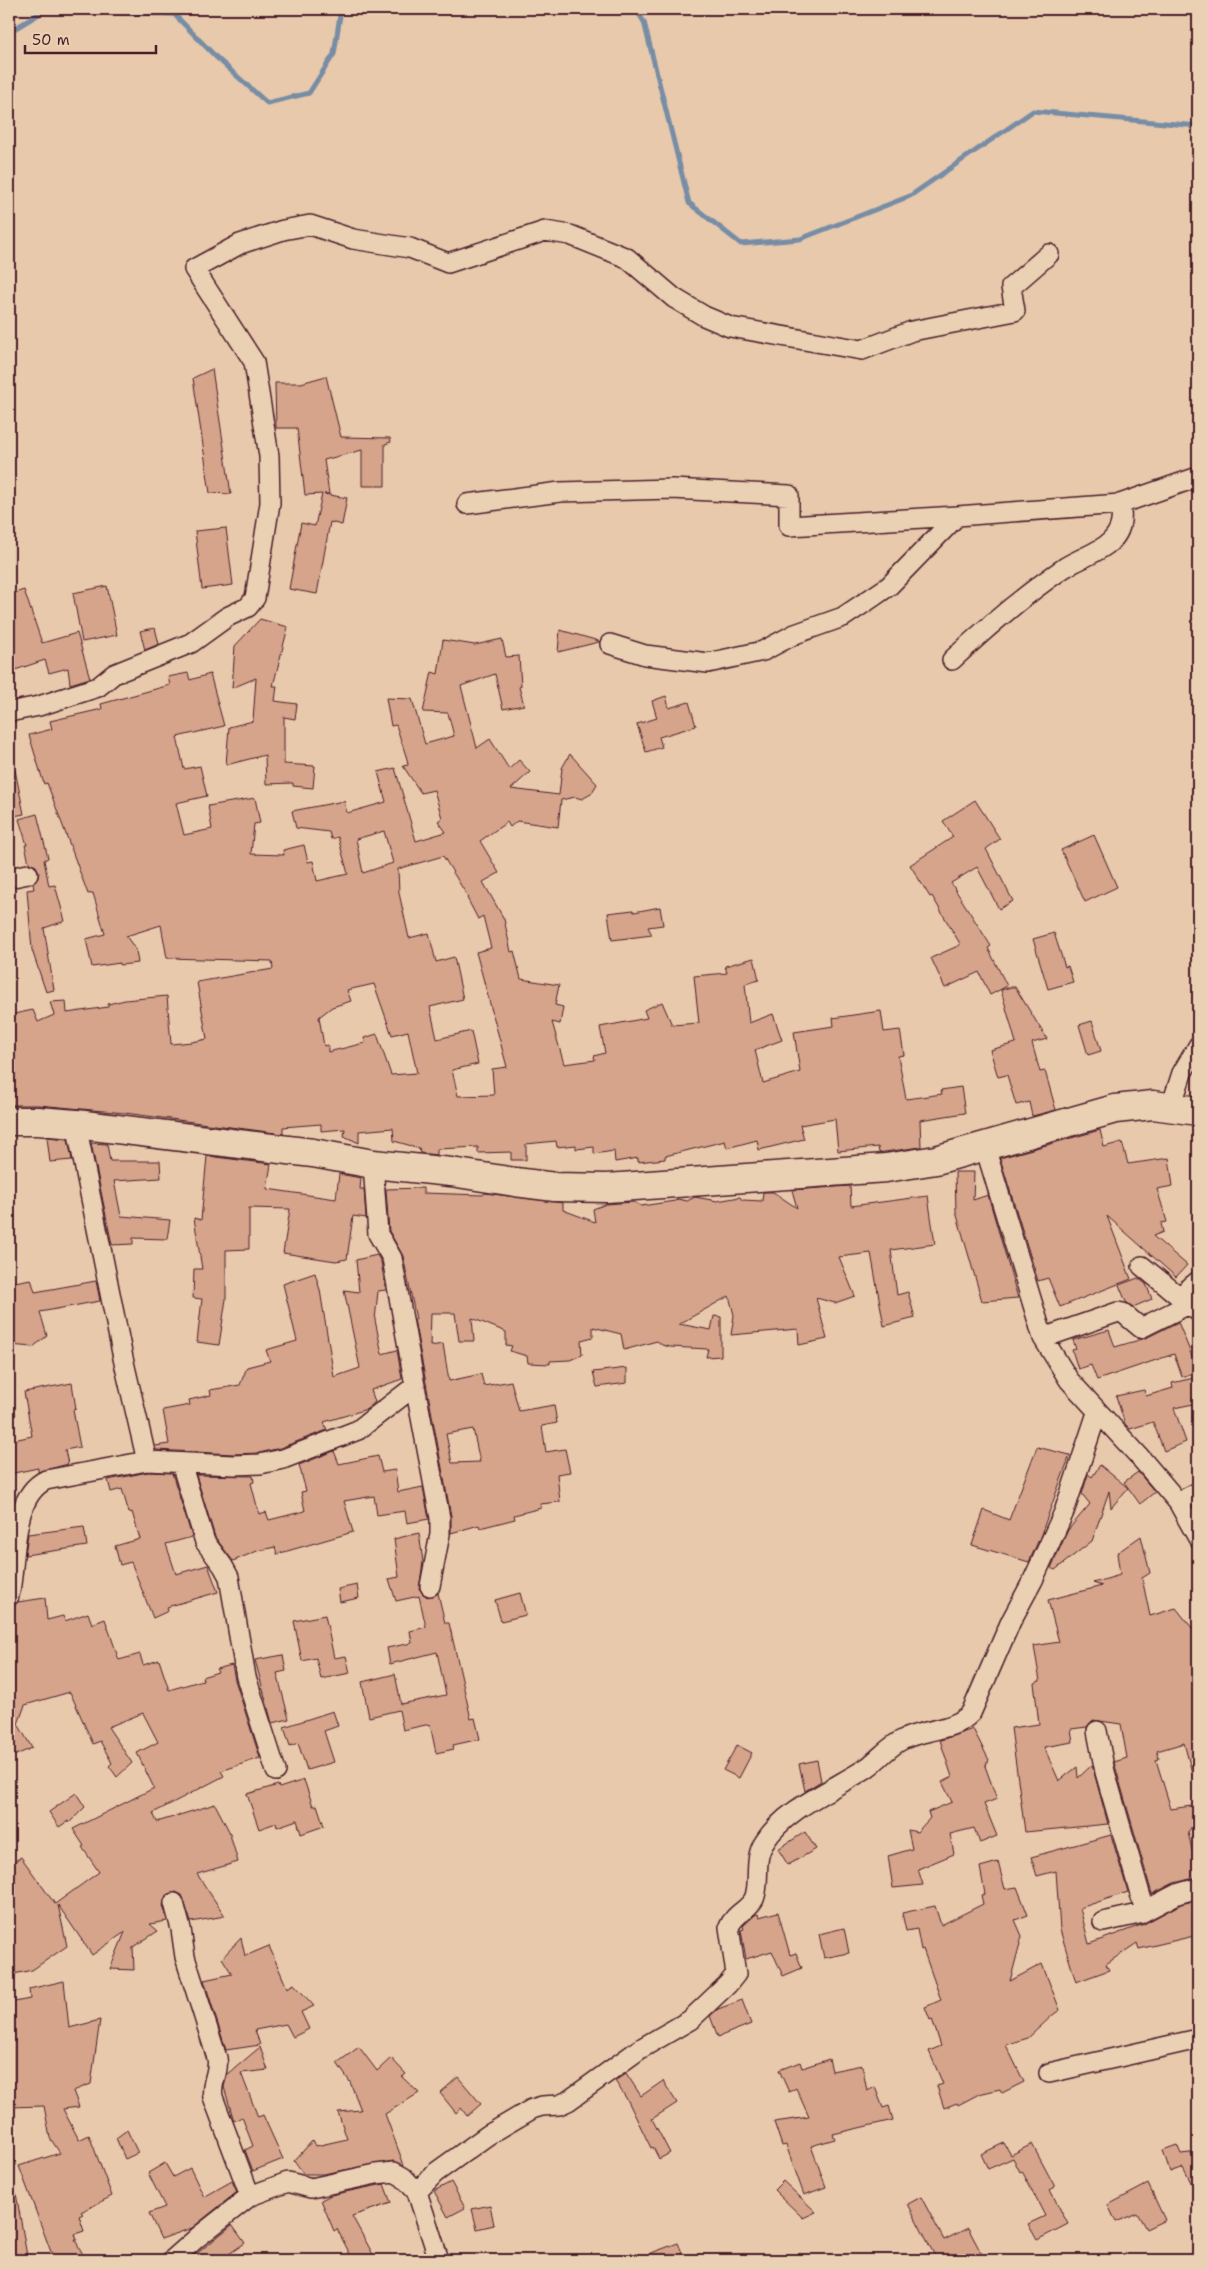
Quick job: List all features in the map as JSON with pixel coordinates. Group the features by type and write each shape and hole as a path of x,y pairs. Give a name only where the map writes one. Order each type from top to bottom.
{"main road":[{"path":"9,1121 76,1124 313,1153 373,1164 555,1187 607,1188 886,1168 936,1160 1115,1109 1153,1105 1172,1106 1198,1111"}],"street":[{"path":"9,712 39,706 98,687 114,674 191,643 227,617 248,606 255,598 270,503 269,456 254,362 194,269 240,244 283,230 310,225 353,239 410,248 448,263 545,231 570,236 627,258 674,298 704,316 730,327 862,350 912,331 1016,310 1012,287 1049,254"},
{"path":"467,504 560,492 672,489 789,495 789,526 1120,504 1198,477"},
{"path":"952,660 985,628 1064,568 1110,542 1119,530 1122,522 1120,504"},
{"path":"610,644 645,656 708,663 763,651 795,634 843,617 889,586 957,516"},
{"path":"9,878 28,874"},
{"path":"1172,1106 1182,1073 1198,1046"},
{"path":"76,1124 123,1358 147,1461"},
{"path":"986,1147 1043,1338 1069,1380 1178,1502 1198,1538"},
{"path":"373,1164 378,1234 392,1258 440,1518 440,1534 430,1586"},
{"path":"1142,1266 1189,1304"},
{"path":"1043,1338 1118,1312 1123,1313 1138,1326 1143,1327 1189,1304 1198,1281"},
{"path":"9,1596 17,1534 24,1502 33,1487 46,1480 147,1461 233,1465 260,1464 283,1459 358,1430 415,1386"},
{"path":"417,2192 435,2173 488,2135 532,2110 542,2106 559,2105 568,2101 640,2049 690,2020 736,1974 730,1927 732,1920 754,1900 760,1850 764,1841 797,1810 868,1766 897,1742 958,1722 970,1713 1011,1621 1033,1580 1064,1512 1098,1413"},
{"path":"181,1463 205,1542 229,1577 246,1678 276,1770"},
{"path":"1178,1502 1198,1492"},
{"path":"1097,1731 1105,1772 1145,1911"},
{"path":"1104,1922 1145,1911 1177,1894 1198,1888"},
{"path":"174,1902 181,1929 185,1957 217,2058 218,2067 212,2087 213,2097 250,2196"},
{"path":"1050,2073 1198,2040"},
{"path":"172,2260 250,2196 288,2182 311,2188 392,2172 398,2173 417,2192 439,2260"}],"building":[{"path":"212,369 231,494 210,493 193,378"},
{"path":"326,376 341,437 390,438 391,442 385,444 385,486 362,486 362,450 324,460 329,494 324,494 347,498 342,525 330,522 317,594 289,589 301,523 315,526 322,494 305,495 297,428 276,428 275,383 301,383"},
{"path":"226,528 233,585 202,589 195,531"},
{"path":"107,586 117,635 82,642 73,593"},
{"path":"24,590 42,643 77,633 90,678 70,684 68,668 49,673 45,660 9,672 9,595"},
{"path":"260,619 288,627 273,686 277,686 275,701 297,704 295,719 284,717 284,764 315,766 313,788 293,786 293,783 266,784 265,755 226,765 229,727 253,721 256,678 232,688 235,646"},
{"path":"155,628 159,644 145,650 140,631"},
{"path":"560,630 599,641 599,642 558,652"},
{"path":"502,639 506,657 519,656 521,686 519,687 524,705 503,709 495,674 461,686 477,748 490,739 509,769 519,760 530,772 511,789 559,795 562,768 570,754 597,784 591,794 582,799 575,797 561,800 558,827 517,821 510,827 507,822 480,841 499,873 483,882 504,919 511,952 514,951 521,979 559,985 555,1005 563,1007 560,1024 552,1022 564,1064 595,1060 594,1056 605,1053 600,1027 647,1018 644,1010 662,1002 672,1025 699,1023 694,976 727,973 725,966 754,958 759,980 745,984 749,1023 773,1014 782,1040 755,1050 763,1083 800,1072 794,1032 834,1026 833,1018 881,1011 884,1032 900,1030 904,1055 898,1056 906,1099 942,1094 941,1090 961,1087 965,1113 920,1120 921,1147 879,1153 878,1147 838,1151 835,1119 800,1125 804,1139 759,1150 757,1140 727,1148 725,1141 665,1156 665,1159 638,1162 638,1158 615,1162 614,1151 594,1154 594,1147 576,1149 576,1145 557,1147 556,1141 526,1144 526,1160 511,1160 511,1152 478,1153 478,1147 437,1149 437,1155 420,1153 419,1148 394,1141 393,1128 359,1131 359,1143 344,1136 345,1129 321,1131 321,1124 283,1127 283,1134 125,1113 39,1105 12,1105 9,1015 33,1010 38,1022 54,1015 50,1002 66,1001 67,1013 108,1007 108,1004 125,1000 167,996 171,1044 192,1042 207,1039 197,982 273,969 272,961 167,958 161,925 126,936 136,950 138,963 120,965 120,963 92,967 86,939 105,934 93,893 88,894 47,783 44,784 29,735 52,729 50,721 102,709 101,704 170,685 168,677 188,673 190,680 210,674 224,726 177,737 184,769 200,766 207,796 176,803 184,835 212,829 208,806 255,798 260,823 254,824 251,854 284,855 283,850 304,845 308,862 313,861 317,881 348,874 338,837 331,839 329,832 296,828 292,811 344,801 347,813 386,802 378,772 395,768 416,841 446,832 438,821 442,818 434,790 421,793 403,766 408,765 407,759 396,725 391,726 386,698 412,699 425,744 454,736 448,713 423,712 432,672 438,674 443,640 475,645","holes":["384,831 393,863 363,873 356,839","443,856 468,897 478,919 483,916 491,948 476,952 507,1067 492,1069 494,1095 458,1096 452,1070 478,1064 471,1031 437,1039 430,1007 463,999 454,957 436,962 429,933 409,938 399,893 398,869","374,984 392,1035 408,1031 417,1073 391,1075 377,1034 364,1038 365,1043 328,1052 328,1045 324,1046 319,1017 332,1007 351,1001 347,990"]},
{"path":"666,696 669,708 689,702 696,726 659,737 662,747 646,752 637,724 657,718 652,701"},
{"path":"9,770 15,770 24,814 9,817"},
{"path":"975,800 1000,839 986,849 1013,901 999,909 977,867 951,883 991,946 988,948 1007,986 990,995 979,972 945,988 931,958 960,945 932,896 930,897 910,865 953,837 943,821"},
{"path":"37,814 48,858 44,860 49,886 55,885 65,921 44,928 54,990 46,992 32,950 27,890 34,889 33,884 38,878 39,872 36,866 29,863 25,845 27,845 19,819"},
{"path":"1094,835 1117,887 1085,902 1061,850"},
{"path":"660,907 663,925 648,927 652,935 612,940 608,913 633,910 634,912"},
{"path":"1054,933 1065,967 1068,966 1073,982 1048,989 1033,939"},
{"path":"1015,987 1047,1039 1032,1043 1040,1072 1045,1071 1056,1110 1032,1116 1029,1102 1016,1105 1007,1075 998,1077 990,1050 1016,1043 1001,990"},
{"path":"1092,1021 1101,1051 1088,1055 1079,1025"},
{"path":"1100,1130 1104,1147 1122,1142 1128,1164 1169,1158 1173,1186 1157,1189 1167,1222 1161,1223 1163,1232 1153,1236 1187,1265 1176,1277 1107,1216 1131,1279 1060,1307 1048,1278 1038,1281 1000,1158"},
{"path":"47,1137 68,1139 72,1160 50,1162"},
{"path":"91,1143 107,1144 110,1161 160,1161 161,1178 114,1181 121,1216 170,1220 167,1239 133,1238 133,1244 112,1245"},
{"path":"207,1156 271,1164 267,1189 336,1199 339,1174 361,1178 360,1189 364,1189 366,1218 353,1216 347,1259 336,1261 283,1253 290,1209 249,1208 249,1249 226,1250 226,1299 219,1345 197,1342 202,1299 193,1298 194,1269 202,1269 194,1218 201,1220"},
{"path":"955,1172 974,1172 973,1200 988,1195 1018,1298 982,1301 956,1212"},
{"path":"850,1186 851,1206 928,1196 935,1244 891,1250 897,1295 908,1292 915,1318 884,1326 871,1253 839,1257 855,1296 835,1303 816,1298 827,1339 799,1345 798,1329 731,1335 734,1315 729,1296 679,1324 711,1330 714,1316 721,1317 721,1356 706,1357 708,1349 670,1347 662,1345 657,1341 624,1350 621,1334 593,1327 593,1337 581,1340 582,1355 570,1360 550,1361 550,1364 528,1363 527,1356 510,1351 512,1346 506,1345 506,1332 472,1318 474,1341 459,1341 455,1313 431,1313 430,1346 443,1344 449,1381 481,1374 484,1386 511,1381 519,1411 554,1405 557,1423 542,1426 546,1452 565,1449 570,1472 557,1474 560,1502 540,1504 541,1508 514,1515 515,1519 480,1528 479,1525 451,1533 451,1516 414,1319 416,1319 403,1256 389,1231 386,1189 423,1188 423,1193 483,1195 485,1193 563,1203 563,1210 595,1222 593,1209 606,1204 634,1202 641,1206 675,1201 677,1199 687,1201 695,1197 717,1201 740,1197 742,1200 762,1201 763,1192 773,1192 797,1208 792,1190","holes":["473,1429 480,1462 452,1463 446,1434"]},
{"path":"377,1255 381,1262 386,1290 378,1291 375,1320 382,1354 397,1350 402,1379 371,1390 375,1402 367,1409 324,1422 327,1430 280,1448 259,1453 233,1454 156,1450 155,1446 169,1444 163,1410 190,1405 189,1400 211,1395 210,1390 240,1385 247,1367 270,1361 266,1350 297,1341 283,1284 315,1273 320,1290 334,1377 360,1368 344,1290 359,1292 356,1260"},
{"path":"1138,1278 1146,1284 1152,1299 1133,1307 1126,1302 1119,1285"},
{"path":"31,1279 35,1292 96,1281 100,1301 40,1312 47,1336 33,1347 9,1345 9,1283"},
{"path":"1178,1322 1198,1371 1182,1377 1174,1354 1097,1380 1091,1365 1078,1369 1072,1350 1076,1349 1073,1340 1109,1330 1115,1347 1146,1338"},
{"path":"627,1368 627,1383 597,1387 593,1372"},
{"path":"1194,1378 1198,1403 1174,1408 1186,1442 1164,1451 1153,1422 1130,1429 1125,1424 1116,1396 1144,1390 1146,1396 1173,1388 1172,1383"},
{"path":"72,1383 76,1409 73,1410 80,1447 65,1450 68,1464 38,1472 38,1468 9,1474 9,1441 32,1436 24,1392"},
{"path":"1037,1447 1070,1455 1029,1562 972,1545 984,1510 1009,1520"},
{"path":"334,1451 339,1464 378,1456 382,1472 395,1470 398,1492 423,1487 429,1519 407,1523 405,1511 377,1515 374,1496 344,1501 353,1532 277,1554 275,1547 257,1551 233,1561 215,1537 196,1475 253,1476 254,1482 251,1483 259,1514 266,1512 269,1520 305,1511 301,1492 306,1491 299,1465"},
{"path":"1100,1465 1128,1488 1111,1508 1109,1491 1092,1541 1055,1570 1051,1568 1068,1530 1090,1504 1082,1494 1088,1474 1092,1477"},
{"path":"148,1472 172,1473 192,1537 166,1544 176,1574 208,1565 218,1592 167,1607 168,1611 153,1618 131,1562 120,1565 115,1546 140,1539 132,1512 129,1513 122,1489 111,1492 108,1480"},
{"path":"1138,1472 1155,1492 1140,1504 1124,1482"},
{"path":"84,1527 87,1546 25,1555 28,1534"},
{"path":"419,1533 423,1562 419,1589 427,1597 438,1593 445,1623 449,1623 471,1719 475,1718 480,1739 453,1745 454,1749 436,1753 430,1724 403,1730 399,1710 369,1717 362,1682 395,1674 401,1704 446,1695 437,1652 390,1664 387,1648 412,1643 410,1631 426,1627 419,1596 396,1601 389,1579 399,1577 394,1539"},
{"path":"1141,1536 1150,1573 1142,1578 1150,1616 1176,1608 1192,1628 1198,1626 1198,1779 1194,1780 1184,1743 1157,1751 1159,1759 1156,1760 1171,1809 1198,1805 1198,1822 1195,1822 1188,1832 1198,1877 1174,1883 1152,1894 1114,1762 1127,1758 1121,1724 1093,1720 1087,1727 1071,1729 1073,1742 1044,1747 1059,1781 1077,1767 1078,1778 1092,1765 1108,1824 1025,1832 1011,1728 1039,1724 1034,1683 1040,1681 1034,1646 1059,1642 1048,1600 1102,1586 1093,1583 1120,1575 1117,1553"},
{"path":"357,1585 359,1598 340,1602 338,1589"},
{"path":"520,1593 526,1615 501,1621 495,1600"},
{"path":"45,1598 47,1620 63,1616 65,1621 88,1613 92,1624 105,1619 119,1660 140,1654 143,1665 159,1660 169,1690 203,1680 202,1677 218,1672 216,1669 232,1665 260,1758 221,1771 224,1776 153,1813 157,1822 215,1804 229,1831 238,1862 197,1874 225,1916 191,1922 182,1895 176,1892 166,1895 163,1905 167,1921 150,1924 158,1931 133,1947 134,1970 110,1969 125,1932 92,1955 58,1905 67,1946 32,1970 14,1974 9,1965 9,1865 21,1857 55,1904 99,1872 82,1847 84,1846 73,1829 154,1788 137,1753 158,1742 143,1713 108,1727 132,1763 117,1777 109,1766 112,1763 100,1741 93,1744 70,1692 25,1705 18,1724 32,1748 9,1758 9,1607 18,1602"},
{"path":"325,1615 334,1658 346,1656 350,1673 321,1679 316,1658 302,1661 294,1621"},
{"path":"283,1655 286,1671 277,1673 289,1719 272,1723 255,1660"},
{"path":"333,1711 338,1726 324,1731 334,1762 307,1770 298,1743 290,1746 284,1727"},
{"path":"973,1729 989,1760 985,1766 997,1799 984,1804 997,1836 980,1843 974,1828 950,1834 954,1854 918,1869 923,1885 893,1888 888,1856 912,1849 908,1830 917,1832 930,1818 928,1812 952,1802 942,1782 952,1777 940,1740"},
{"path":"737,1745 752,1753 739,1778 723,1770"},
{"path":"817,1760 821,1781 805,1791 799,1764"},
{"path":"304,1780 313,1806 317,1805 324,1826 301,1834 297,1820 277,1827 276,1823 259,1829 247,1794 278,1785 279,1788"},
{"path":"76,1793 85,1807 69,1823 68,1821 59,1827 49,1812"},
{"path":"805,1832 816,1849 788,1865 778,1849"},
{"path":"1111,1835 1128,1892 1080,1908 1089,1944 1144,1924 1181,1904 1198,1900 1198,1912 1194,1912 1198,1935 1139,1949 1137,1943 1106,1964 1109,1970 1076,1982 1060,1930 1056,1871 1037,1876 1031,1857"},
{"path":"998,1862 1005,1889 1017,1887 1028,1915 1015,1920 1022,1936 1010,1981 1042,1964 1060,2010 1028,2038 1006,2045 1024,2082 1002,2093 1000,2089 979,2094 958,2105 957,2103 944,2108 937,2086 943,2084 929,2051 941,2046 932,2019 930,2020 925,2007 941,2000 923,1949 921,1950 917,1929 906,1931 902,1913 935,1906 941,1925 983,1904 981,1895 985,1894 980,1867"},
{"path":"778,1912 790,1955 796,1953 802,1968 783,1976 772,1951 746,1959 741,1930 744,1929 743,1926 755,1915 758,1914 759,1917"},
{"path":"844,1928 849,1953 824,1958 819,1934"},
{"path":"241,1938 245,1956 269,1946 287,1988 294,1984 314,2006 301,2012 309,2029 293,2037 286,2024 255,2030 260,2045 226,2050 204,1980 232,1974 222,1958"},
{"path":"64,1981 69,2028 100,2020 91,2084 73,2091 79,2107 63,2109 79,2140 89,2135 112,2196 81,2212 83,2214 79,2216 84,2231 75,2234 77,2240 75,2240 86,2260 54,2260 19,2166 60,2153 50,2138 44,2106 9,2107 9,2003 30,1999 29,1989"},
{"path":"742,2000 751,2024 718,2037 710,2016 718,2009"},
{"path":"260,2047 268,2070 241,2073 258,2117 263,2115 283,2159 253,2171 245,2150 253,2146 242,2117 234,2121 224,2087 227,2075"},
{"path":"359,2047 377,2071 391,2058 406,2074 402,2077 419,2093 385,2114 404,2165 393,2161 323,2174 303,2174 294,2161 313,2140 316,2146 347,2139 338,2112 361,2110 350,2082 337,2063"},
{"path":"829,2059 832,2071 862,2065 867,2091 875,2087 883,2108 889,2106 893,2120 833,2134 835,2139 811,2146 826,2187 804,2195 786,2145 782,2146 774,2122 809,2117 796,2088 789,2092 779,2070 800,2062 802,2068"},
{"path":"626,2073 641,2096 663,2081 677,2103 652,2119 670,2153 659,2159 653,2147 651,2148 628,2101 615,2081"},
{"path":"458,2077 481,2104 467,2116 461,2108 456,2113 440,2093"},
{"path":"127,2130 138,2153 125,2159 116,2138"},
{"path":"1004,2143 1011,2155 1032,2144 1055,2187 1050,2190 1068,2224 1037,2240 1028,2224 1045,2216 1022,2171 1020,2172 1013,2158 988,2169 981,2154"},
{"path":"1177,2145 1181,2154 1198,2152 1198,2196 1183,2167 1170,2172 1163,2150"},
{"path":"165,2163 173,2177 190,2168 204,2197 232,2181 237,2192 192,2228 161,2239 149,2213 165,2207 148,2173"},
{"path":"783,2181 816,2212 803,2218 774,2190"},
{"path":"451,2182 465,2208 448,2217 434,2191"},
{"path":"384,2184 391,2203 352,2216 376,2260 353,2260 337,2229 334,2231 321,2200 331,2195"},
{"path":"1148,2184 1165,2220 1146,2229 1137,2213 1116,2222 1108,2205"},
{"path":"16,2193 27,2256 9,2258 9,2194"},
{"path":"921,2197 944,2240 968,2228 985,2260 937,2260 908,2204"},
{"path":"490,2205 494,2225 477,2229 472,2209"},
{"path":"232,2225 245,2243 220,2260 189,2260"},
{"path":"678,2243 685,2260 635,2260 635,2259"}],"waterway":[{"path":"9,32 44,11 174,14 217,58 267,103 309,93 334,54 341,9"},
{"path":"636,9 644,22 689,203 741,244 800,239 910,196 1033,111 1198,126"}]}
